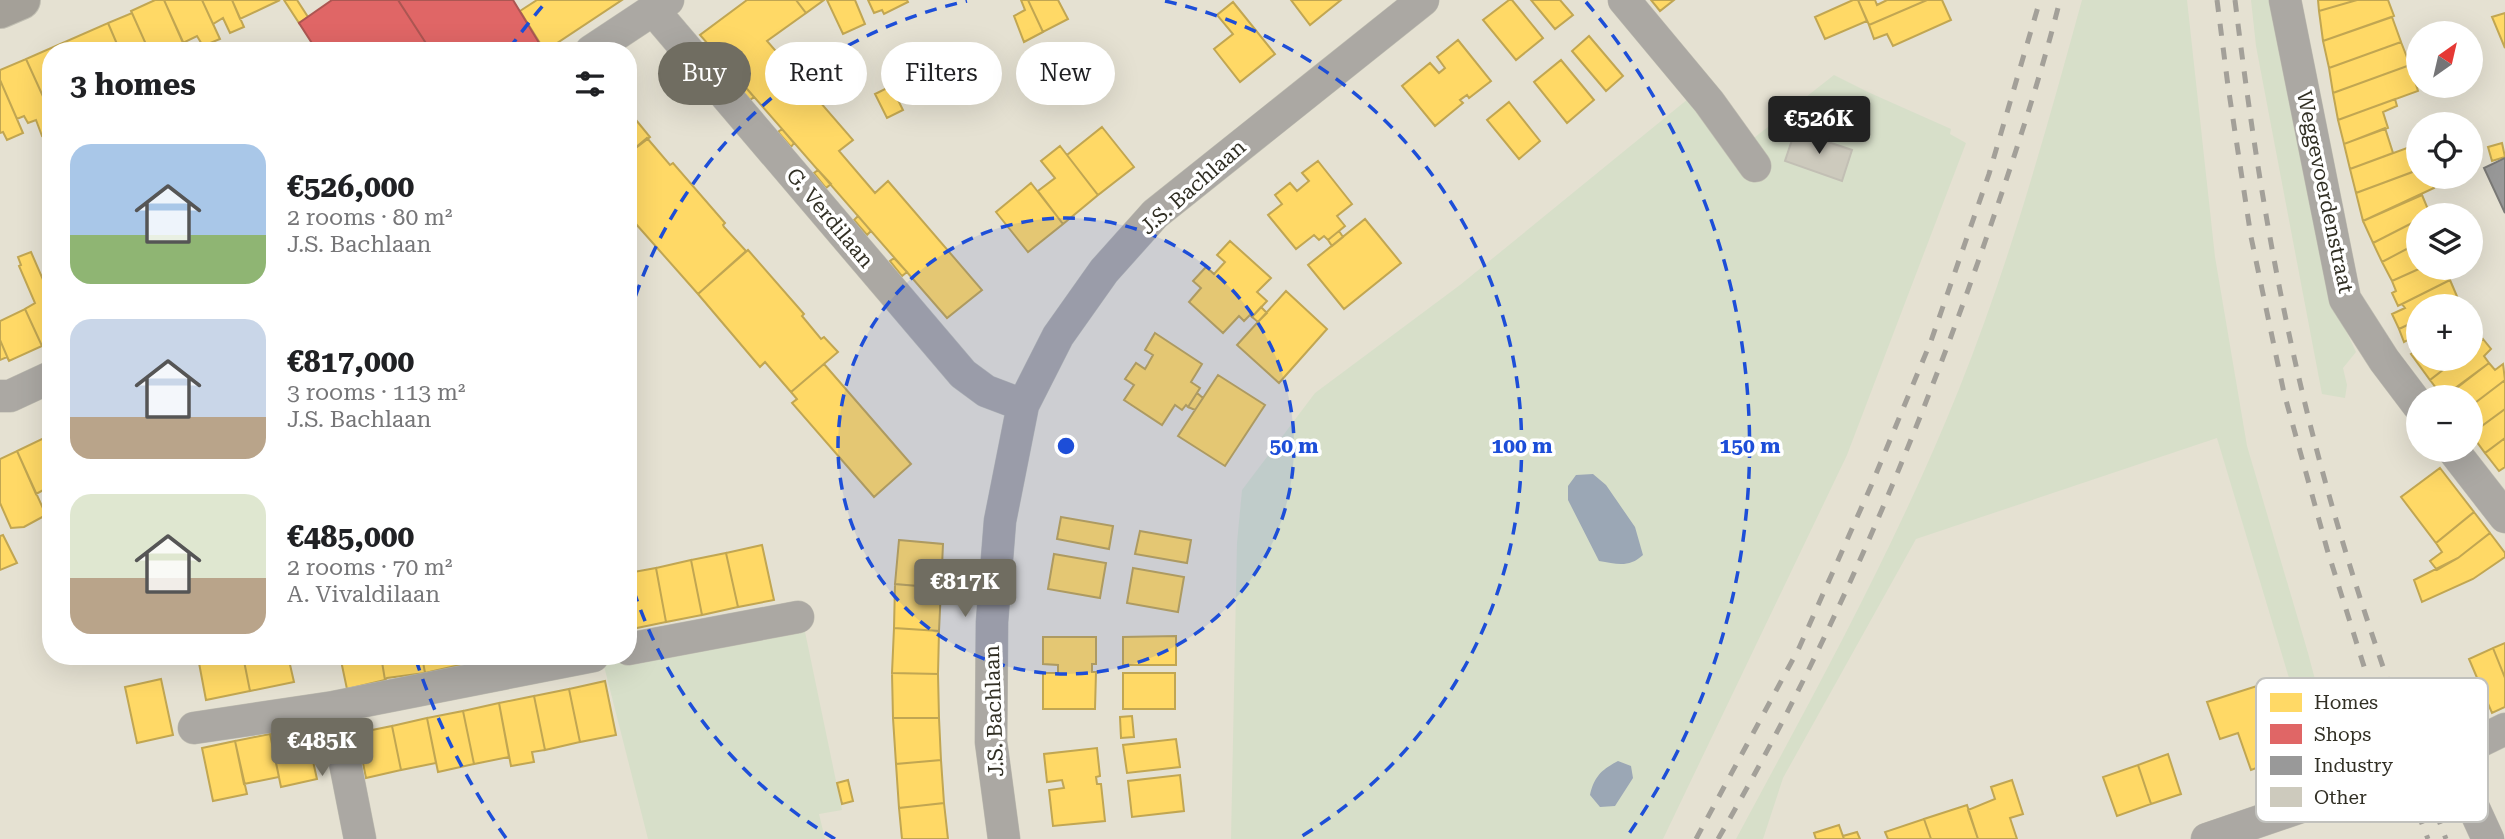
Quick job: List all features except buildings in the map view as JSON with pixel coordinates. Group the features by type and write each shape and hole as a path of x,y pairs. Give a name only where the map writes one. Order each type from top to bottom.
{"main road":[{"path":"0,9 21,0"}],"street":[{"name":"J.S. Bachlaan","path":"1004,839 992,742 992,622 1000,521 1023,405 1058,336 1104,271 1155,214 1423,0"},
{"path":"1624,0 1709,102 1755,166"},
{"name":"Weggevoerdenstraat","path":"2285,0 2345,299 2406,389"},
{"name":"G. Verdilaan","path":"661,5 963,374 986,391 1023,405"},
{"path":"606,42 661,5"},
{"path":"0,396 10,396 42,381"},
{"path":"2462,462 2505,517"},
{"path":"637,647 798,617"},
{"path":"194,729 334,707 547,665"},
{"path":"334,707 360,839"},
{"path":"2488,737 2505,729"},
{"path":"2207,839 2257,822"},
{"path":"2480,822 2488,839"}],"green space":[{"path":"2082,0 2187,0 2215,257 2247,446 2315,678 2289,678 2217,438 1916,539 1783,778 1763,839 1736,839 1882,561 1935,447 1995,293 2041,147"},
{"path":"2251,0 2273,0 2332,301 2356,352 2343,368 2347,385 2345,398 2322,394 2256,46"},
{"path":"1834,75 1951,129 1950,134 1966,143 1847,455 1663,839 1231,839 1237,543 1242,490 1315,393 1460,285 1688,99 1750,141"},
{"path":"804,627 842,810 819,814 825,839 648,839 604,665 637,665 637,656"}],"water":[{"path":"1593,474 1606,485 1635,527 1643,555 1633,562 1622,564 1599,561 1568,500 1568,486 1576,475"},
{"path":"1618,761 1631,766 1633,778 1615,806 1600,807 1590,795 1594,783 1603,771"}],"railway":[{"path":"1696,839 1799,648 1871,486 1931,341 1989,174 2040,0"},
{"path":"1718,839 1794,700 1893,484 1989,230 2032,99 2060,0"},
{"path":"2217,0 2251,237 2284,393 2327,549 2368,678"},
{"path":"2235,0 2255,147 2291,343 2332,505 2387,678"},
{"path":"2421,822 2428,839"},
{"path":"2440,822 2446,839"}]}
